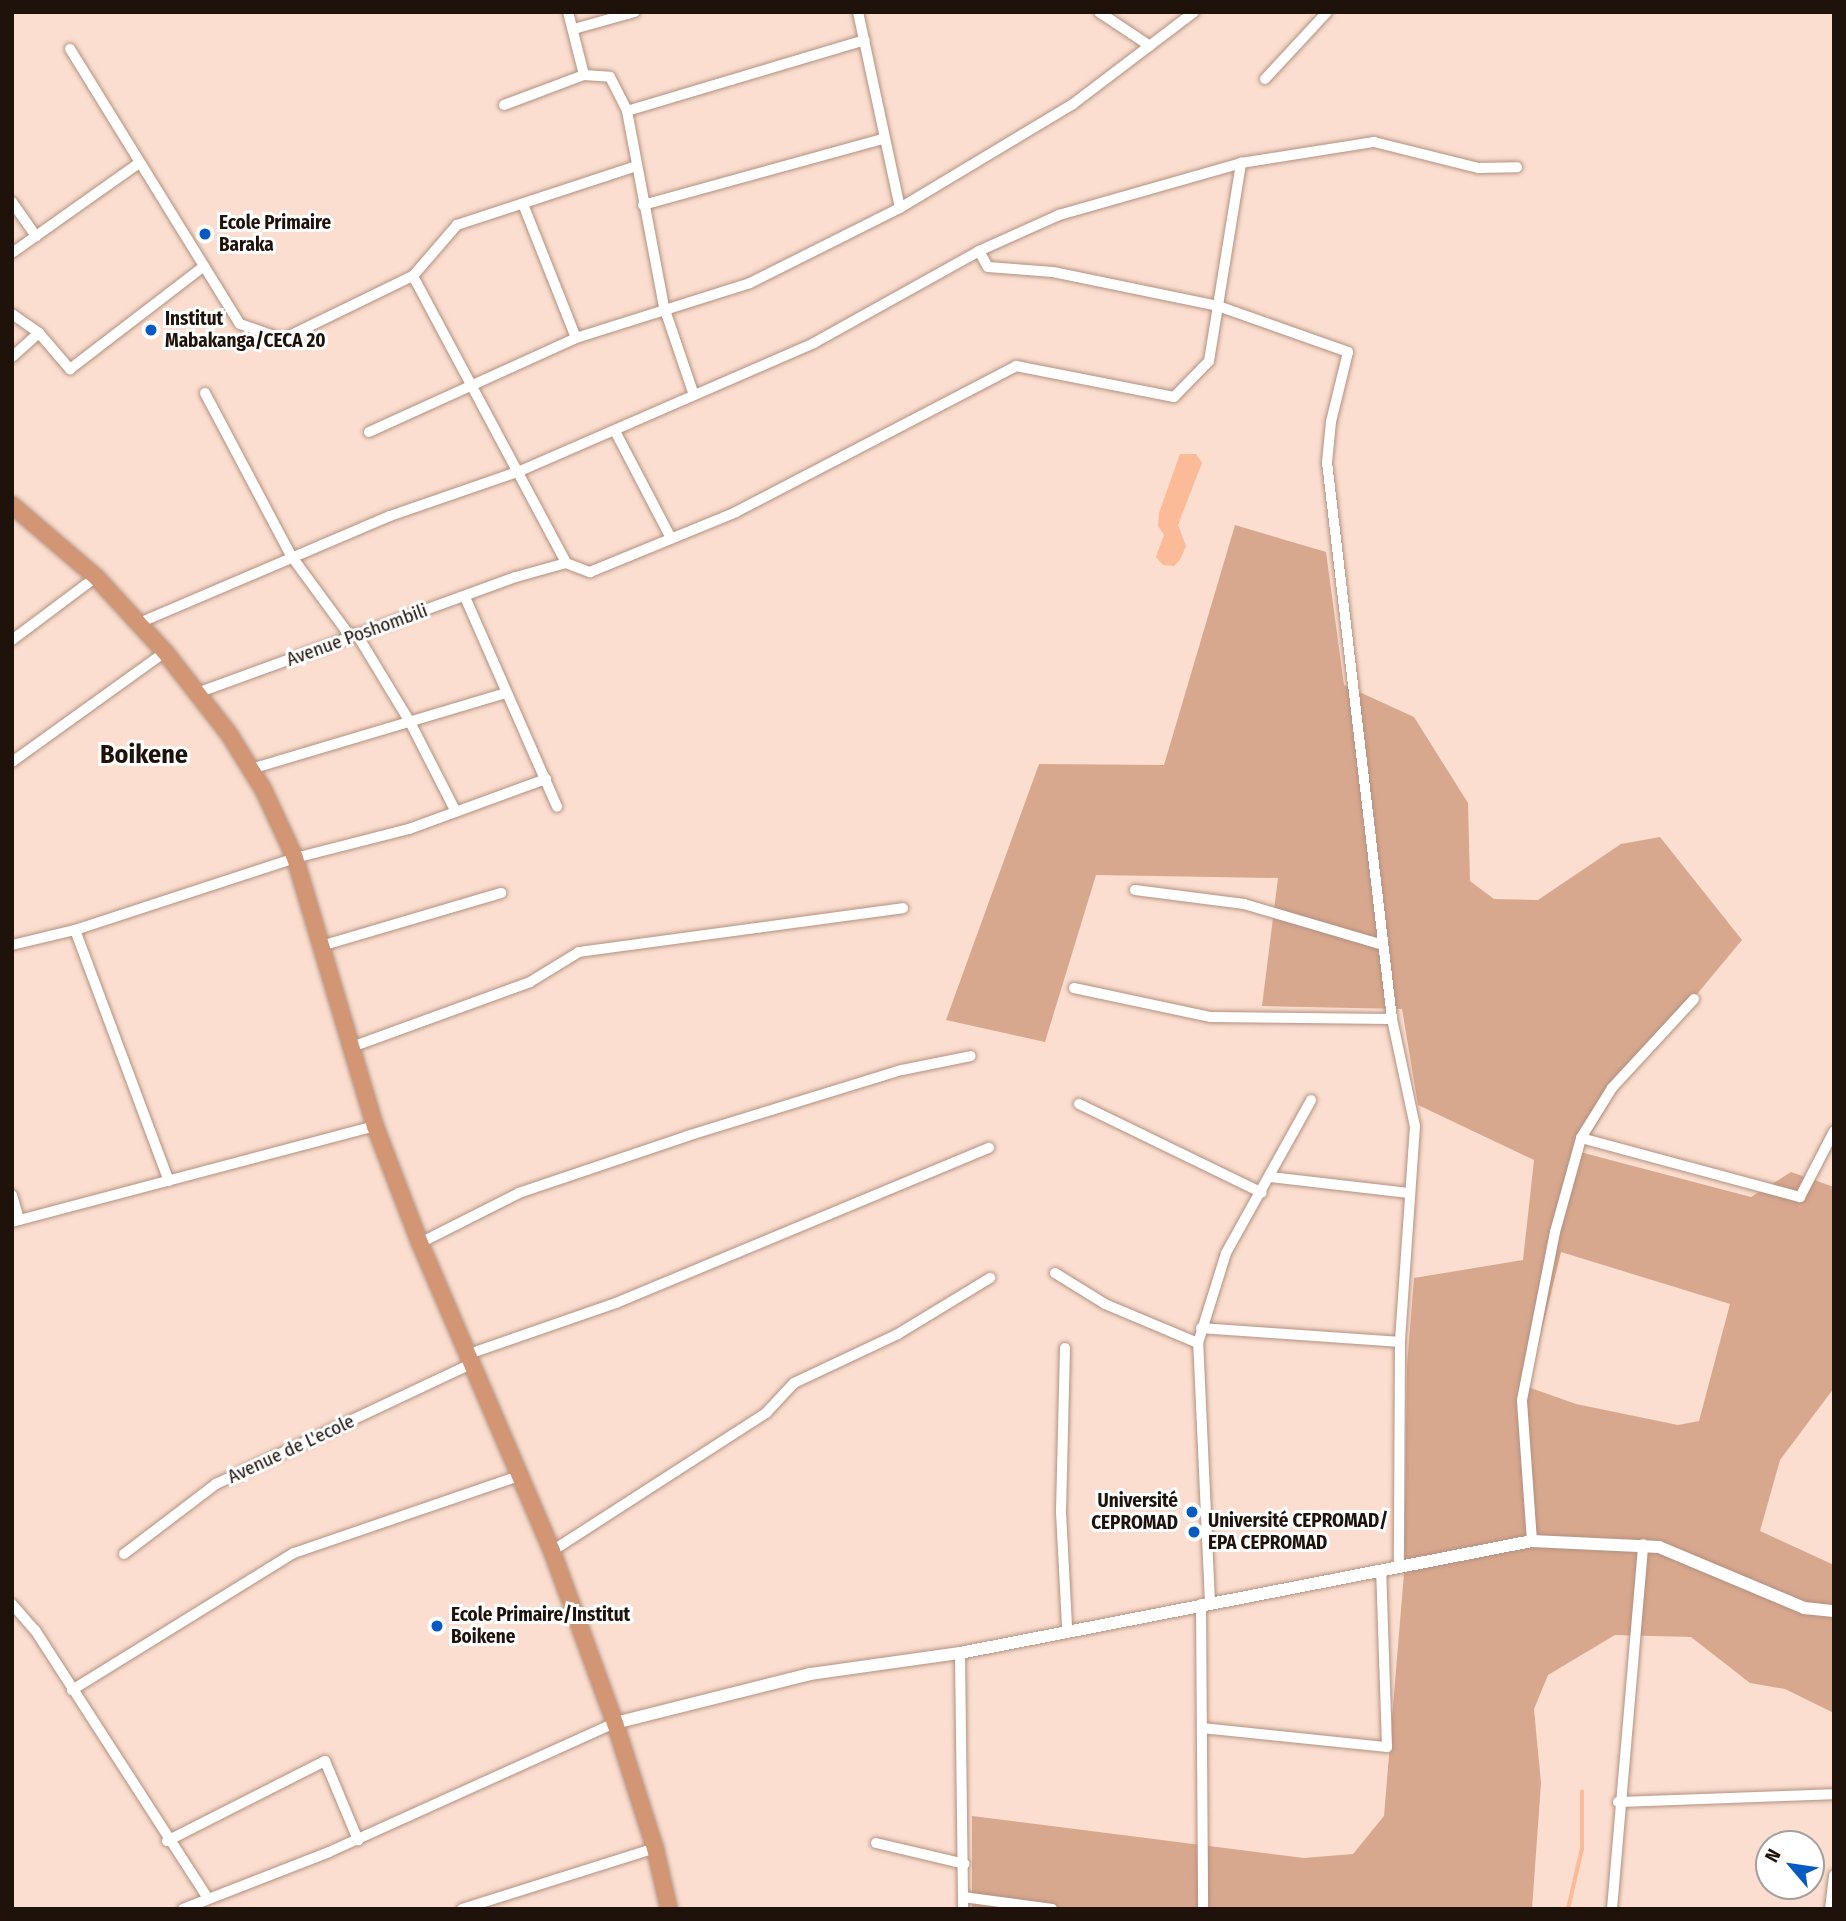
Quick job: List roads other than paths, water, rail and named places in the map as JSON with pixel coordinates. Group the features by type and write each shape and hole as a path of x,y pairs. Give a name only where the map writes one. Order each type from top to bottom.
{"highway":[{"path":"12,505 96,578 165,652 251,769 295,858 349,1048 375,1126 420,1243 552,1551 615,1723 655,1848 669,1909"}],"street":[{"path":"568,12 584,75"},
{"path":"574,29 635,12"},
{"path":"859,12 882,139 900,208"},
{"path":"1100,12 1150,46"},
{"path":"369,432 468,383 576,338 664,307 750,283 900,208 1073,104 1194,12"},
{"path":"1265,79 1327,12"},
{"path":"627,111 865,40"},
{"path":"70,48 240,324 283,339 413,276 457,225 636,166"},
{"path":"504,105 584,75 610,78 627,111 664,307 694,395"},
{"path":"643,205 882,139"},
{"path":"139,623 292,557 520,471 814,343 979,251 1059,215 1241,163 1374,142 1478,168 1517,167"},
{"path":"12,253 139,163"},
{"path":"413,276 468,383 520,471 566,563 590,572 736,512 1016,366 1174,397 1209,361 1241,163"},
{"path":"12,202 36,236"},
{"path":"523,204 576,338"},
{"path":"979,251 989,267 1053,272 1218,306 1348,352 1331,422 1327,462 1392,1019 1415,1126 1400,1342 1399,1567"},
{"path":"12,314 39,333 71,369 204,266"},
{"path":"12,357 39,333"},
{"path":"205,393 292,557 353,635 410,722 456,812"},
{"path":"615,431 671,538"},
{"name":"Avenue Poshombili","path":"197,693 465,597 516,576 566,563"},
{"path":"12,640 96,578"},
{"path":"465,597 557,807"},
{"path":"12,762 165,652"},
{"path":"251,769 506,693"},
{"path":"12,945 75,930 295,858 456,812 546,779"},
{"path":"1135,890 1244,904 1383,945"},
{"path":"321,946 501,893"},
{"path":"349,1048 530,982 579,952 903,908"},
{"path":"75,930 169,1181"},
{"path":"1074,988 1211,1017 1392,1019"},
{"path":"1532,1541 1522,1400 1555,1232 1581,1138 1612,1088 1694,999"},
{"path":"420,1243 519,1194 661,1145 902,1070 971,1056"},
{"path":"1203,1909 1202,1728 1206,1603 1198,1343 1226,1253 1271,1177 1311,1100"},
{"path":"1079,1104 1262,1193"},
{"path":"12,1195 16,1221 375,1126"},
{"path":"1581,1138 1800,1197 1834,1131"},
{"name":"Avenue de L'ecole","path":"124,1554 216,1484 469,1359 616,1303 989,1148"},
{"path":"1271,1177 1410,1194"},
{"path":"1055,1273 1105,1304 1198,1343"},
{"path":"552,1551 766,1413 794,1383 909,1328 990,1278"},
{"path":"1202,1328 1400,1342"},
{"path":"1065,1348 1061,1512 1067,1628"},
{"path":"72,1690 294,1553 519,1476"},
{"path":"183,1909 358,1840 615,1723 810,1674 960,1653 1067,1628 1532,1541 1659,1547 1804,1608 1834,1611"},
{"path":"1612,1909 1618,1802 1643,1545"},
{"path":"1202,1728 1387,1747 1381,1570"},
{"path":"12,1604 16,1616 35,1630 167,1841 208,1898"},
{"path":"960,1653 965,1864 963,1909"},
{"path":"167,1841 325,1761 358,1840"},
{"path":"1618,1802 1834,1794"},
{"path":"876,1843 965,1864"},
{"path":"462,1909 655,1848"},
{"path":"1830,1909 1834,1875"},
{"path":"963,1897 1052,1909"}],"waterway":[{"path":"1568,1909 1582,1849 1582,1792"}],"place":[{"name":"Ecole Primaire Baraka","path":"205,234"},
{"name":"Institut Mabakanga/CECA 20","path":"151,330"},
{"name":"Université CEPROMAD","path":"1192,1512"},
{"name":"Université CEPROMAD/ EPA CEPROMAD","path":"1194,1532"},
{"name":"Ecole Primaire/Institut Boikene","path":"437,1626"}],"district":[{"name":"Boikene","path":"144,755"}]}
